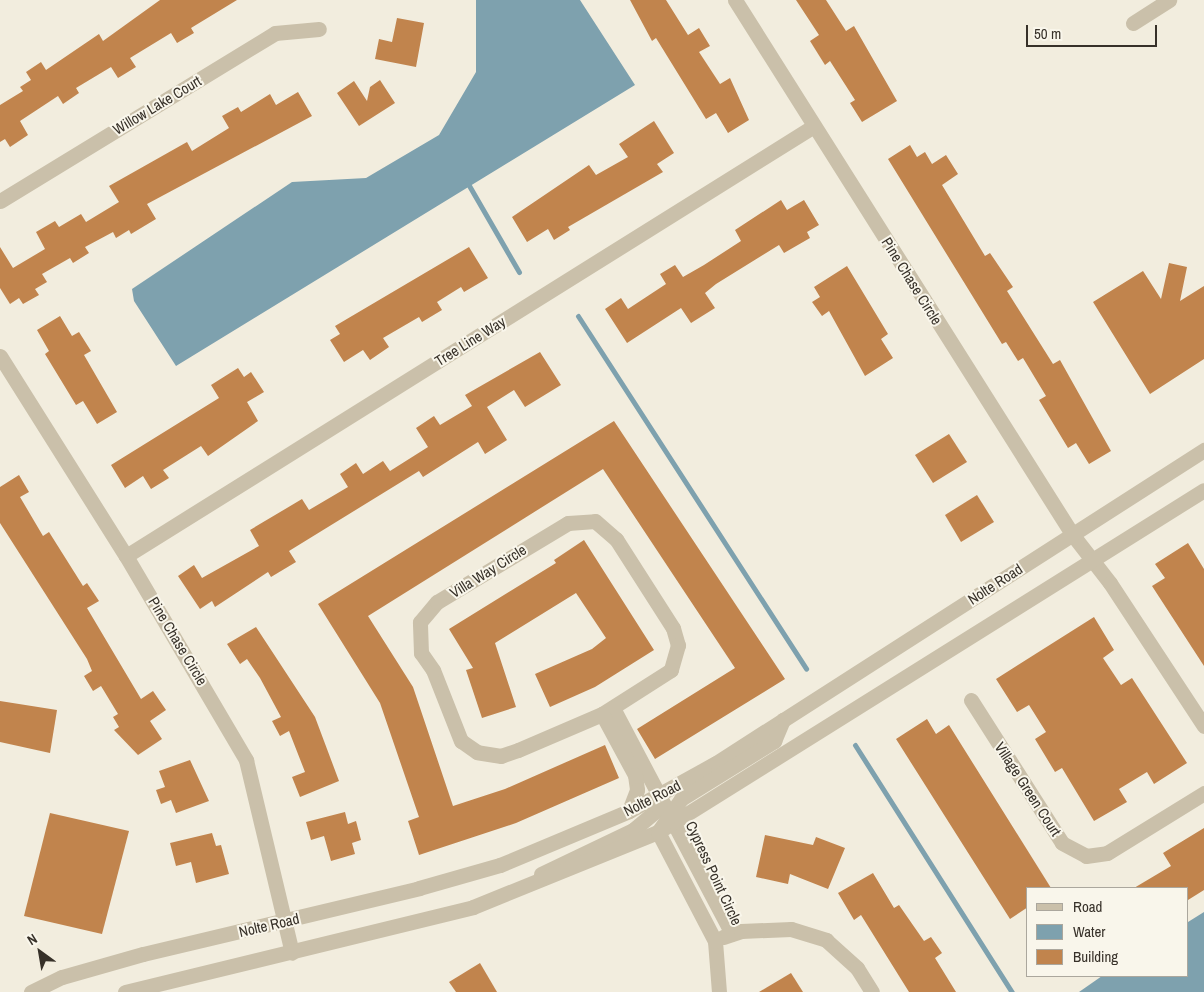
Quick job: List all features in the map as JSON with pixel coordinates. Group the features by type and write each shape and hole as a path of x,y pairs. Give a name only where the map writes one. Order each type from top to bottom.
{"street":[{"name":"Pine Chase Circle","path":"735,0 1072,534 1093,560"},
{"path":"1133,23 1169,0"},
{"name":"Willow Lake Court","path":"0,201 275,33 319,29"},
{"name":"Tree Line Way","path":"126,556 814,126"},
{"name":"Pine Chase Circle","path":"0,356 126,556 246,760 286,921 292,953"},
{"name":"Nolte Road","path":"31,992 62,977 134,956 286,921 500,864 629,811 658,797 783,720 1204,450"},
{"name":"Nolte Road","path":"678,817 1204,490"},
{"name":"Villa Way Circle","path":"596,521 616,539 651,590 678,645 671,670 607,711 501,756 477,752 461,741 432,670 421,653 420,622 437,602 568,522 596,521"},
{"path":"1093,560 1204,726"},
{"name":"Village Green Court","path":"971,700 1062,843 1086,856 1107,853 1204,793"},
{"path":"607,711 639,774 678,817"},
{"path":"658,832 678,817 681,799 774,741 783,720"},
{"path":"629,811 637,790 639,774"},
{"path":"532,884 546,868 650,818 659,808 658,797"},
{"name":"Cypress Point Circle","path":"678,817 684,837 736,932"},
{"name":"Cypress Point Circle","path":"678,817 736,932"},
{"name":"Nolte Road","path":"125,992 292,953 473,907 658,832"},
{"name":"Cypress Point Circle","path":"658,832 715,941 719,992"},
{"name":"Cypress Point Circle","path":"715,941 736,932 791,929 826,940 857,968 872,992"}],"water":[{"path":"476,0 580,0 635,85 176,366 134,301 132,289 292,182 366,178 439,135 476,72"},
{"path":"1204,912 1204,992 1079,992 1101,977 1189,977 1189,921"}],"building":[{"path":"160,0 237,0 191,28 194,33 177,43 171,33 130,58 136,67 118,78 111,67 76,88 79,93 63,104 58,96 20,121 28,135 10,147 5,139 0,142 0,105 23,91 20,87 31,80 26,72 41,62 46,70 99,34 103,41"},
{"path":"630,0 666,0 688,35 699,28 710,46 699,52 720,84 730,78 749,120 728,133 716,113 706,119 656,38 652,41"},
{"path":"796,0 826,0 846,31 854,26 897,101 862,122 850,103 855,100 830,61 825,65 810,41 819,35"},
{"path":"397,18 424,23 416,67 375,59 379,39 392,42"},
{"path":"380,80 395,103 359,126 337,93 354,81 367,101 370,87"},
{"path":"298,92 312,116 147,204 156,219 131,234 129,230 116,238 113,232 85,247 89,253 73,263 70,258 42,274 47,282 35,289 39,295 23,304 19,298 10,304 0,288 0,247 13,268 45,249 36,232 55,221 59,227 81,214 86,222 119,202 109,186 187,142 192,151 229,128 222,116 238,107 241,112 270,94 276,105"},
{"path":"654,121 674,153 657,164 663,172 568,227 570,230 554,240 548,229 527,242 512,217 589,165 596,175 628,157 619,144"},
{"path":"910,145 917,157 925,152 932,164 946,155 958,174 942,185 985,256 990,253 1013,287 1007,291 1053,364 1060,360 1111,451 1089,464 1076,443 1068,448 1039,400 1046,396 1023,358 1018,361 1006,342 1002,344 888,159"},
{"path":"781,200 787,210 804,200 819,225 807,232 810,238 784,253 779,245 716,284 705,293 715,308 691,323 681,308 627,343 605,309 621,298 628,309 666,284 660,274 675,265 683,277 704,265 741,241 735,230"},
{"path":"469,247 488,278 464,292 461,287 437,302 442,310 422,322 419,317 383,338 389,347 370,360 363,350 344,362 330,340 340,334 335,326"},
{"path":"1169,263 1187,267 1180,301 1204,286 1204,359 1150,394 1093,302 1143,271 1161,299"},
{"path":"847,266 888,334 881,339 893,358 865,376 829,311 822,316 812,302 820,297 814,287"},
{"path":"60,316 72,336 79,332 91,351 84,355 117,412 97,424 83,401 76,405 45,354 49,351 37,330"},
{"path":"540,352 561,385 525,407 514,390 487,407 507,440 485,454 478,442 423,477 419,471 289,551 296,562 271,577 268,572 215,607 212,601 200,609 178,576 194,565 202,578 259,546 250,530 302,499 309,510 348,487 340,474 356,463 363,474 383,461 390,471 428,447 416,428 434,416 440,425 472,406 465,395"},
{"path":"238,368 244,377 251,372 264,392 247,402 258,421 208,456 201,446 163,470 169,478 151,489 143,476 125,488 111,465 219,398 211,385"},
{"path":"614,421 785,679 655,759 637,729 735,668 603,469 368,616 413,687 453,806 505,789 605,745 619,778 516,823 419,855 408,821 419,817 380,703 318,604"},
{"path":"949,434 967,462 933,483 915,455"},
{"path":"19,475 29,492 20,497 43,536 49,532 83,586 87,583 99,601 87,608 141,699 153,691 166,710 150,721 162,739 138,755 114,730 119,727 113,717 118,714 101,686 93,691 84,676 92,671 87,659 0,523 0,487"},
{"path":"977,495 994,522 961,542 945,515"},
{"path":"584,540 654,650 595,687 550,707 535,674 592,649 606,638 576,593 495,643 516,707 482,718 466,670 473,668 449,629 556,563 554,560"},
{"path":"1188,543 1204,569 1204,666 1152,586 1165,578 1155,564"},
{"path":"1094,617 1114,650 1103,658 1121,685 1132,678 1187,763 1154,784 1147,772 1119,789 1127,802 1094,821 1062,768 1055,772 1035,739 1046,732 1029,705 1017,712 996,679"},
{"path":"256,627 315,717 339,781 300,797 292,777 305,772 289,731 280,736 272,721 281,717 260,678 247,659 240,664 227,644"},
{"path":"0,701 57,710 50,753 0,742"},
{"path":"927,719 936,734 949,725 1050,887 1026,887 1026,908 1010,919 896,739"},
{"path":"190,760 209,801 176,813 171,800 161,804 156,790 165,787 159,771"},
{"path":"345,812 348,824 356,821 361,840 352,843 355,854 331,861 324,836 311,840 306,822"},
{"path":"50,813 129,831 102,934 24,916"},
{"path":"1204,828 1204,890 1189,899 1189,887 1136,887 1171,866 1163,853"},
{"path":"212,833 216,846 221,845 229,874 196,883 191,862 176,866 170,843"},
{"path":"765,835 813,845 816,837 845,848 828,889 790,874 788,884 756,877"},
{"path":"873,873 894,908 899,905 924,941 931,937 942,953 935,958 956,992 909,992 861,915 854,920 838,893"},
{"path":"480,963 497,992 456,992 449,982"},
{"path":"791,973 803,992 759,992"}],"waterway":[{"path":"467,182 519,272"},
{"path":"578,316 806,669"},
{"path":"855,745 1012,992"}]}
